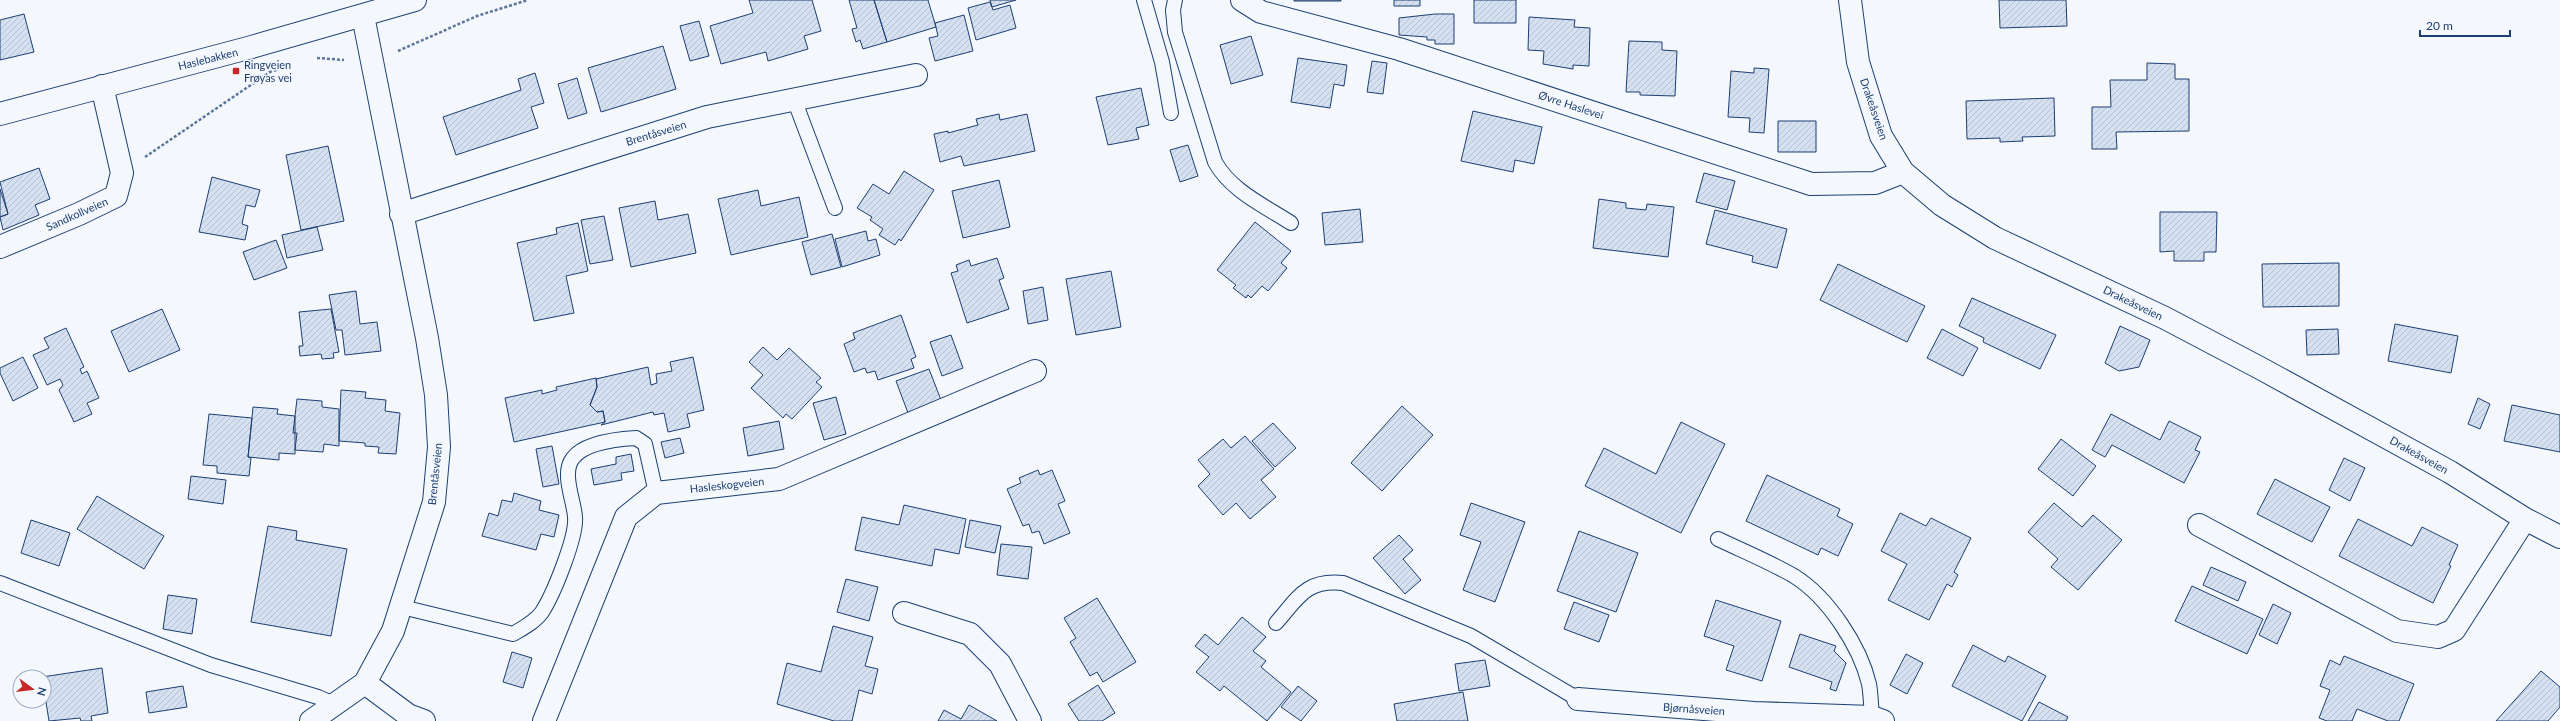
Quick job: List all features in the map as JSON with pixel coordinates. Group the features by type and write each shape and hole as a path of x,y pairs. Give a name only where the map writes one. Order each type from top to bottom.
{"street":[{"name":"Haslebakken","path":"0,114 364,16 415,0"},
{"name":"Øvre Haslevei","path":"1242,0 1261,12 1399,49 1811,184 1875,183 1903,172"},
{"name":"Drakeåsveien","path":"1850,0 1858,62 1881,136 1903,172 1942,205 1995,238 2165,318 2254,364 2450,472 2525,519 2560,537"},
{"name":"Brentåsveien","path":"311,721 365,684 393,631 402,607 434,502 439,447 436,395 364,16"},
{"name":"Brentåsveien","path":"401,214 707,117 916,75"},
{"name":"Sandkollveien","path":"0,247 79,214 116,196 122,173 102,86"},
{"name":"Hasleskogveien","path":"656,493 779,479 1035,371"},
{"path":"544,721 626,517 656,493"},
{"path":"2199,525 2397,631 2438,636 2454,630 2525,519"},
{"path":"904,614 970,634 1000,664 1030,721"},
{"path":"365,684 408,715 424,721"},
{"name":"Bjørnåsveien","path":"1578,699 1754,717 1877,719"}],"lane":[{"path":"1144,0 1162,62 1171,113"},
{"path":"1175,0 1173,10 1175,32 1215,162 1231,184 1291,223"},
{"path":"794,99 835,208"},
{"path":"402,607 513,634 526,627 542,612 573,541 575,518 568,476 573,458 585,448 636,438 645,444 656,493"},
{"path":"1718,539 1795,577 1821,598 1850,637 1869,684 1877,719"},
{"path":"1276,623 1306,589 1333,582 1343,583 1471,636 1578,699"},
{"path":"0,583 189,657 318,697 334,704"}],"path":[{"path":"398,51 477,16 528,0"},
{"path":"312,59 344,60"},
{"path":"122,173 270,72 284,67"}],"building":[{"path":"749,0 812,0 821,31 804,36 808,49 768,61 766,52 721,64 710,26 753,13"},
{"path":"849,0 874,0 887,42 863,49 860,40 856,42 852,29 857,28"},
{"path":"874,0 928,0 936,27 887,42"},
{"path":"990,0 1016,0 992,7"},
{"path":"1341,0 1341,1 1294,1"},
{"path":"1394,0 1420,0 1420,6 1394,6"},
{"path":"1474,0 1516,0 1516,23 1474,23"},
{"path":"1999,0 2066,0 2067,26 2000,28"},
{"path":"990,2 993,10 1010,5 1016,28 976,40 968,8"},
{"path":"24,14 34,52 0,60 0,20"},
{"path":"1435,14 1454,14 1454,44 1435,44 1435,40 1427,40 1427,37 1399,35 1399,18"},
{"path":"964,15 973,51 935,61 929,38 938,36 935,23"},
{"path":"1529,17 1575,20 1574,27 1590,28 1589,66 1573,65 1573,69 1543,64 1544,51 1528,50"},
{"path":"699,21 709,56 690,61 680,26"},
{"path":"1251,36 1263,75 1231,84 1220,45"},
{"path":"1629,41 1662,42 1662,50 1677,51 1675,96 1640,95 1640,92 1626,92"},
{"path":"663,46 676,89 601,112 588,68"},
{"path":"1298,58 1347,65 1344,86 1334,84 1330,108 1291,102"},
{"path":"1372,61 1387,63 1383,94 1367,92"},
{"path":"2147,63 2175,64 2175,79 2189,79 2189,131 2116,132 2117,149 2092,149 2092,107 2111,107 2110,80 2147,80"},
{"path":"1754,68 1769,69 1764,133 1749,132 1750,118 1728,117 1731,71 1754,73"},
{"path":"535,73 544,103 531,107 538,128 456,155 443,117 521,90 518,79"},
{"path":"577,78 587,113 568,119 558,84"},
{"path":"1141,88 1149,125 1136,128 1139,139 1108,145 1096,97"},
{"path":"2054,98 2055,136 2022,137 2023,141 2000,142 2000,138 1967,139 1966,101"},
{"path":"1473,111 1542,127 1534,164 1515,160 1513,172 1461,161"},
{"path":"999,114 1000,120 1027,114 1035,151 964,166 961,156 940,162 934,134 948,131 948,133 978,125 976,119"},
{"path":"1778,121 1816,121 1816,152 1778,152"},
{"path":"1188,145 1198,176 1180,182 1170,150"},
{"path":"328,146 344,221 301,230 286,155"},
{"path":"39,168 50,199 35,205 39,215 3,230 0,217 8,214 0,182"},
{"path":"904,171 934,190 901,241 899,239 895,245 879,235 883,229 870,220 872,217 857,208 873,184 889,194"},
{"path":"1704,173 1735,181 1727,210 1696,202"},
{"path":"212,177 260,190 255,207 246,205 242,224 248,226 245,240 199,232"},
{"path":"999,180 1010,227 963,238 952,191"},
{"path":"0,189 8,214 0,217"},
{"path":"758,190 761,206 799,197 808,237 731,255 718,199"},
{"path":"1599,199 1626,203 1626,208 1646,210 1647,204 1674,207 1668,257 1593,248"},
{"path":"655,201 658,220 688,214 696,253 631,267 619,208"},
{"path":"1360,209 1363,242 1325,245 1322,213"},
{"path":"1715,210 1787,229 1777,268 1752,262 1753,256 1706,244"},
{"path":"2160,212 2217,212 2216,252 2204,252 2204,261 2174,261 2174,251 2160,252"},
{"path":"604,216 613,260 590,264 581,220"},
{"path":"1255,222 1291,251 1281,263 1287,268 1268,291 1262,286 1251,298 1248,295 1246,298 1233,288 1236,285 1217,270"},
{"path":"578,223 588,271 566,276 574,313 534,321 517,243 557,234 556,228"},
{"path":"317,227 323,250 287,258 282,235"},
{"path":"866,231 868,241 876,239 880,255 842,267 835,239"},
{"path":"832,234 841,267 811,275 802,242"},
{"path":"276,240 287,268 254,280 243,252"},
{"path":"997,258 1004,278 999,280 1009,309 967,323 951,273 958,271 956,265 969,260 971,266"},
{"path":"2339,263 2339,306 2263,307 2262,264"},
{"path":"1838,264 1925,306 1907,342 1820,300"},
{"path":"1111,271 1121,327 1076,335 1066,279"},
{"path":"1043,287 1048,320 1028,324 1023,291"},
{"path":"356,291 360,324 377,322 381,351 345,355 342,330 336,330 329,295"},
{"path":"1972,298 2056,335 2040,369 1983,342 1984,338 1959,326"},
{"path":"162,309 180,350 129,372 111,331"},
{"path":"331,309 339,352 333,353 334,358 322,359 321,354 300,356 299,346 303,346 299,312"},
{"path":"901,315 916,357 911,359 914,368 878,380 875,371 867,373 865,368 854,372 844,344 855,339 853,333"},
{"path":"2395,324 2458,336 2451,373 2388,361"},
{"path":"2120,326 2150,340 2139,367 2119,371 2105,363"},
{"path":"66,328 84,367 80,369 82,374 87,371 99,398 87,403 92,414 74,422 59,390 63,385 60,379 47,385 33,355 49,348 44,338"},
{"path":"1942,329 1978,348 1963,376 1927,358"},
{"path":"2338,329 2339,354 2307,355 2306,330"},
{"path":"951,335 963,368 942,376 930,342"},
{"path":"763,347 777,360 789,348 821,378 816,382 822,387 792,419 786,414 783,418 751,388 763,375 749,362"},
{"path":"23,357 38,388 13,401 0,373 0,368"},
{"path":"693,357 704,410 687,414 690,427 668,432 664,413 654,415 653,412 601,425 605,422 603,411 597,412 590,405 597,387 596,379 648,367 651,385 657,383 656,374 672,371 670,362"},
{"path":"929,369 941,400 908,413 896,381"},
{"path":"596,378 597,387 590,405 597,412 603,411 605,422 514,442 505,398 542,390 542,394 557,390 556,387"},
{"path":"341,390 366,392 365,398 386,400 385,411 400,413 396,454 378,453 379,447 365,446 365,443 339,441"},
{"path":"836,397 846,434 824,440 813,403"},
{"path":"2478,398 2490,404 2480,429 2468,424"},
{"path":"297,399 322,401 322,407 339,409 339,446 324,444 323,452 295,450 297,433 293,433"},
{"path":"2512,405 2560,415 2560,452 2504,441"},
{"path":"1402,406 1433,435 1382,491 1351,463"},
{"path":"253,407 278,409 277,414 295,416 295,454 279,453 279,460 248,457"},
{"path":"209,414 252,418 248,457 251,458 249,476 217,473 217,466 203,465"},
{"path":"2111,414 2160,440 2169,421 2201,437 2195,450 2200,452 2184,483 2112,445 2105,457 2092,450"},
{"path":"779,421 784,449 748,456 743,428"},
{"path":"1681,422 1725,444 1681,533 1585,486 1604,448 1656,474"},
{"path":"1273,423 1296,448 1275,467 1252,441"},
{"path":"1245,436 1274,469 1261,480 1276,497 1250,519 1236,503 1223,515 1198,486 1210,474 1198,460 1223,439 1231,448"},
{"path":"680,438 684,453 665,458 661,442"},
{"path":"2061,439 2096,466 2073,496 2038,469"},
{"path":"552,446 559,484 543,487 536,449"},
{"path":"631,454 634,471 621,473 622,480 594,485 591,469 616,464 616,457"},
{"path":"2344,458 2365,468 2350,501 2329,490"},
{"path":"1038,470 1040,475 1052,470 1065,501 1058,504 1070,533 1044,544 1039,531 1032,533 1029,524 1023,526 1007,489 1021,483 1019,478"},
{"path":"1767,475 1840,509 1837,516 1853,524 1838,556 1821,548 1818,555 1746,521"},
{"path":"191,476 226,480 223,504 188,499"},
{"path":"2275,479 2330,507 2312,542 2257,514"},
{"path":"514,493 541,501 539,510 559,515 554,537 541,534 536,550 482,536 489,513 498,516 502,500 512,502"},
{"path":"97,496 164,536 144,569 77,529"},
{"path":"1471,503 1525,522 1495,602 1463,590 1481,542 1460,535"},
{"path":"2054,503 2082,527 2093,515 2122,540 2078,590 2051,567 2058,559 2028,532"},
{"path":"904,505 966,519 959,554 935,549 932,566 855,550 862,517 899,525"},
{"path":"1900,513 1926,526 1931,518 1971,538 1954,572 1958,575 1952,587 1947,584 1929,620 1888,600 1907,564 1881,551"},
{"path":"2358,519 2412,546 2422,527 2458,545 2449,565 2451,566 2433,603 2339,556"},
{"path":"31,520 70,533 59,566 21,553"},
{"path":"970,520 1001,526 995,553 965,547"},
{"path":"268,526 297,531 296,540 347,549 331,636 251,622"},
{"path":"1579,531 1638,553 1616,612 1557,591"},
{"path":"1399,535 1413,550 1403,559 1421,580 1405,594 1373,558"},
{"path":"1001,544 1032,547 1028,579 997,575"},
{"path":"2211,567 2246,582 2238,601 2203,585"},
{"path":"846,579 878,587 869,621 837,612"},
{"path":"2192,586 2263,619 2247,654 2175,621"},
{"path":"168,595 197,599 192,634 163,629"},
{"path":"1097,598 1136,662 1103,682 1097,672 1090,676 1070,642 1076,638 1064,618"},
{"path":"1716,600 1781,621 1762,681 1726,670 1734,646 1704,636"},
{"path":"1574,602 1609,615 1599,642 1564,629"},
{"path":"2273,604 2291,613 2277,644 2259,635"},
{"path":"1242,617 1266,637 1253,651 1266,661 1261,667 1291,692 1267,721 1224,686 1220,691 1196,672 1209,657 1195,646 1205,634 1218,645"},
{"path":"833,626 873,637 865,666 878,669 872,694 859,690 852,721 834,721 777,704 787,663 821,672"},
{"path":"1800,634 1836,646 1834,651 1846,663 1836,691 1830,689 1832,682 1789,667"},
{"path":"1973,645 2005,662 2008,656 2046,676 2022,721 1952,686"},
{"path":"512,652 532,658 523,688 503,682"},
{"path":"1906,654 1923,663 1907,694 1890,685"},
{"path":"2344,656 2414,684 2399,721 2388,721 2357,709 2352,721 2327,721 2319,718 2330,690 2320,686 2330,660 2340,665"},
{"path":"1485,660 1490,686 1459,691 1455,664"},
{"path":"102,668 108,713 91,716 92,721 81,721 80,718 49,721 47,709 52,709 52,676"},
{"path":"2541,671 2560,687 2560,707 2548,721 2496,721"},
{"path":"1098,685 1115,713 1102,721 1079,721 1068,704"},
{"path":"183,686 187,707 149,713 146,692"},
{"path":"1298,686 1317,701 1301,721 1281,707"},
{"path":"1463,692 1468,721 1397,721 1394,704"},
{"path":"2039,702 2068,717 2066,721 2028,721"},
{"path":"969,705 997,721 938,721 944,710 961,719"}],"place":[{"name":"Ringveien Frøyas vei","path":"236,71"}]}
